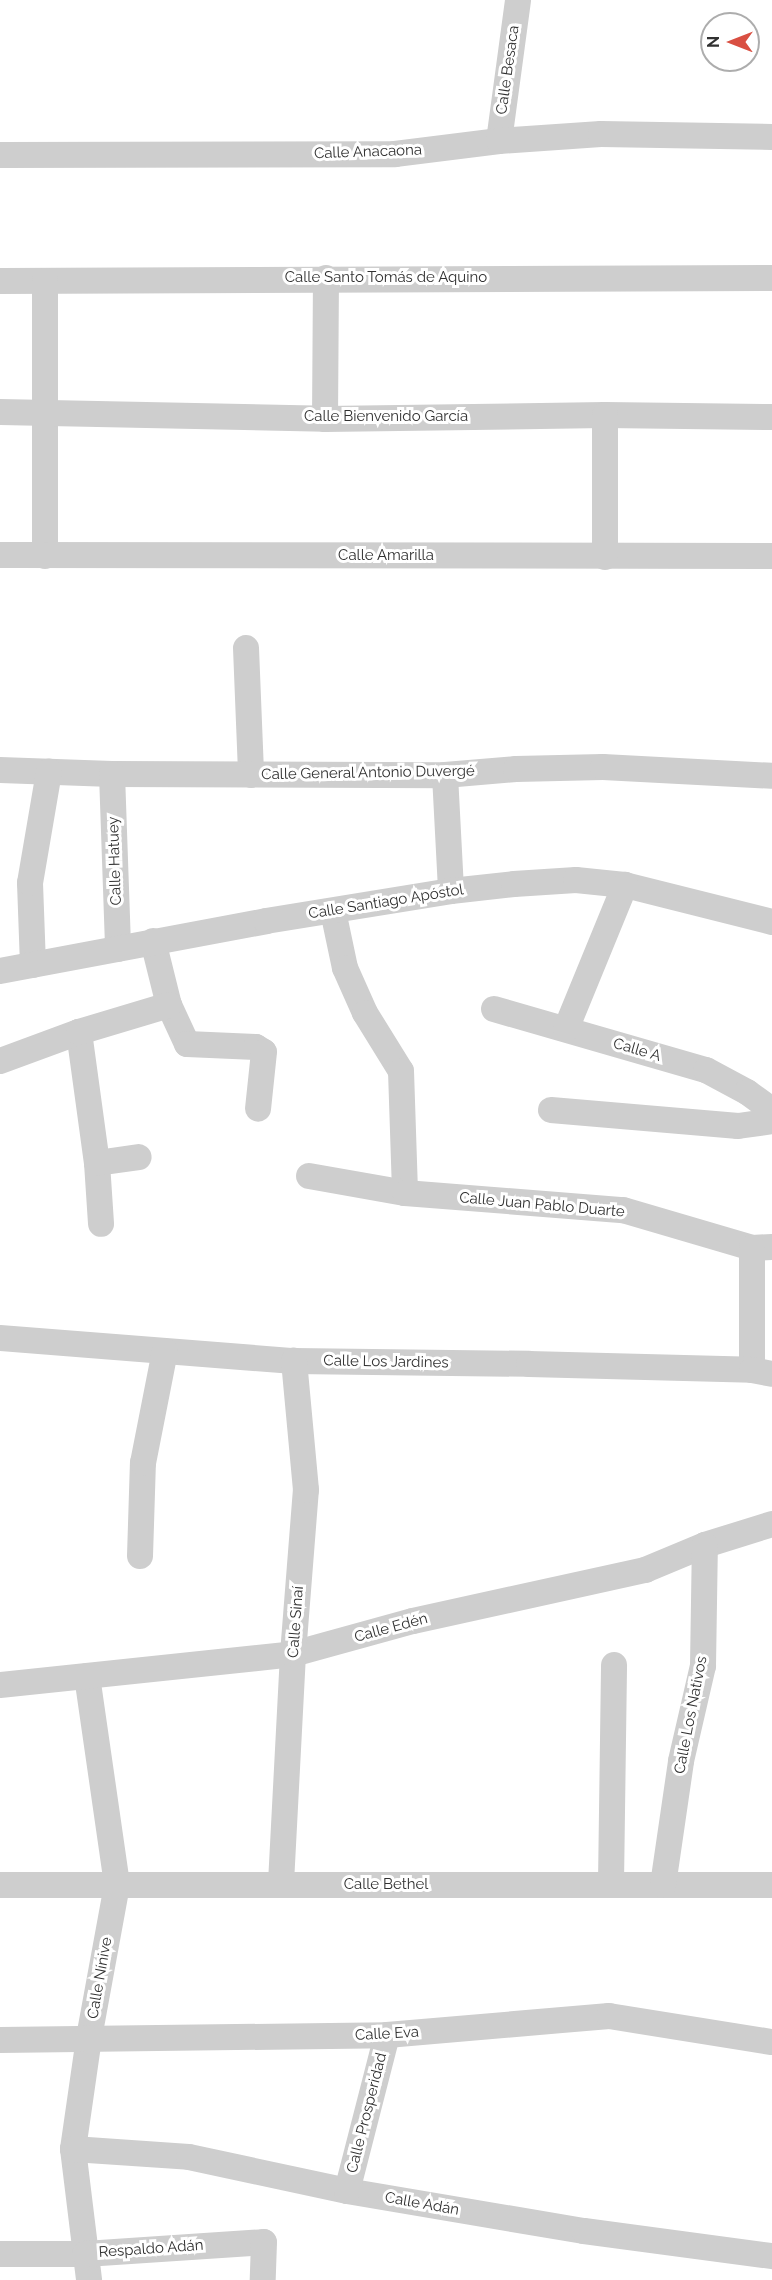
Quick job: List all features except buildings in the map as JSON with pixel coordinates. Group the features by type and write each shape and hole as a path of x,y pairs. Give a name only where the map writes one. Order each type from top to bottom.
{"street":[{"name":"Calle Besaca","path":"499,141 518,0"},
{"name":"Calle Anacaona","path":"0,155 395,154 499,141 601,134 772,137"},
{"path":"325,418 326,278"},
{"name":"Calle Santo Tomás de Aquino","path":"0,281 772,278"},
{"path":"45,281 45,555"},
{"name":"Calle Bienvenido García","path":"0,412 45,411 325,418 605,415 772,417"},
{"path":"605,415 605,557"},
{"name":"Calle Amarilla","path":"0,555 772,556"},
{"path":"246,648 250,775"},
{"name":"Calle General Antonio Duvergé","path":"0,770 112,774 444,775 516,769 603,767 772,776"},
{"path":"33,965 30,883 48,772"},
{"name":"Calle Hatuey","path":"112,774 118,949"},
{"path":"444,775 450,891"},
{"name":"Calle Santiago Apóstol","path":"0,970 153,941 450,891 576,880 625,885 772,922"},
{"path":"566,1029 625,885"},
{"path":"333,911 345,968 365,1013 401,1071 405,1193"},
{"path":"153,941 169,1005 187,1044 261,1047 264,1052 258,1109"},
{"path":"0,1061 79,1032 169,1005"},
{"name":"Calle A","path":"494,1009 706,1070 747,1092 772,1110"},
{"path":"79,1032 97,1163 101,1224"},
{"path":"551,1110 738,1126 772,1121"},
{"path":"97,1163 139,1157"},
{"name":"Calle Juan Pablo Duarte","path":"309,1176 405,1193 622,1210 762,1247"},
{"path":"762,1247 762,1372"},
{"name":"Calle Los Jardines","path":"0,1338 294,1361 762,1372"},
{"path":"140,1556 143,1463 165,1351"},
{"name":"Calle Sinaí","path":"282,1883 293,1654 306,1490 294,1361"},
{"name":"Calle Edén","path":"0,1685 293,1654 413,1621 645,1570 705,1545 772,1524"},
{"name":"Calle Los Nativos","path":"663,1885 681,1761 703,1666 705,1545"},
{"path":"610,1883 614,1665"},
{"name":"Calle Nínive","path":"87,1676 117,1885 89,2038 74,2149 89,2280"},
{"name":"Calle Bethel","path":"0,1885 282,1883 393,1886 610,1883 772,1885"},
{"name":"Calle Eva","path":"0,2040 387,2035 609,2016 772,2042"},
{"name":"Calle Prosperidad","path":"347,2191 387,2035"},
{"name":"Calle Adán","path":"74,2149 189,2157 347,2191 584,2231 772,2256"},
{"name":"Respaldo Adán","path":"0,2254 85,2254 264,2242 263,2280"}]}
